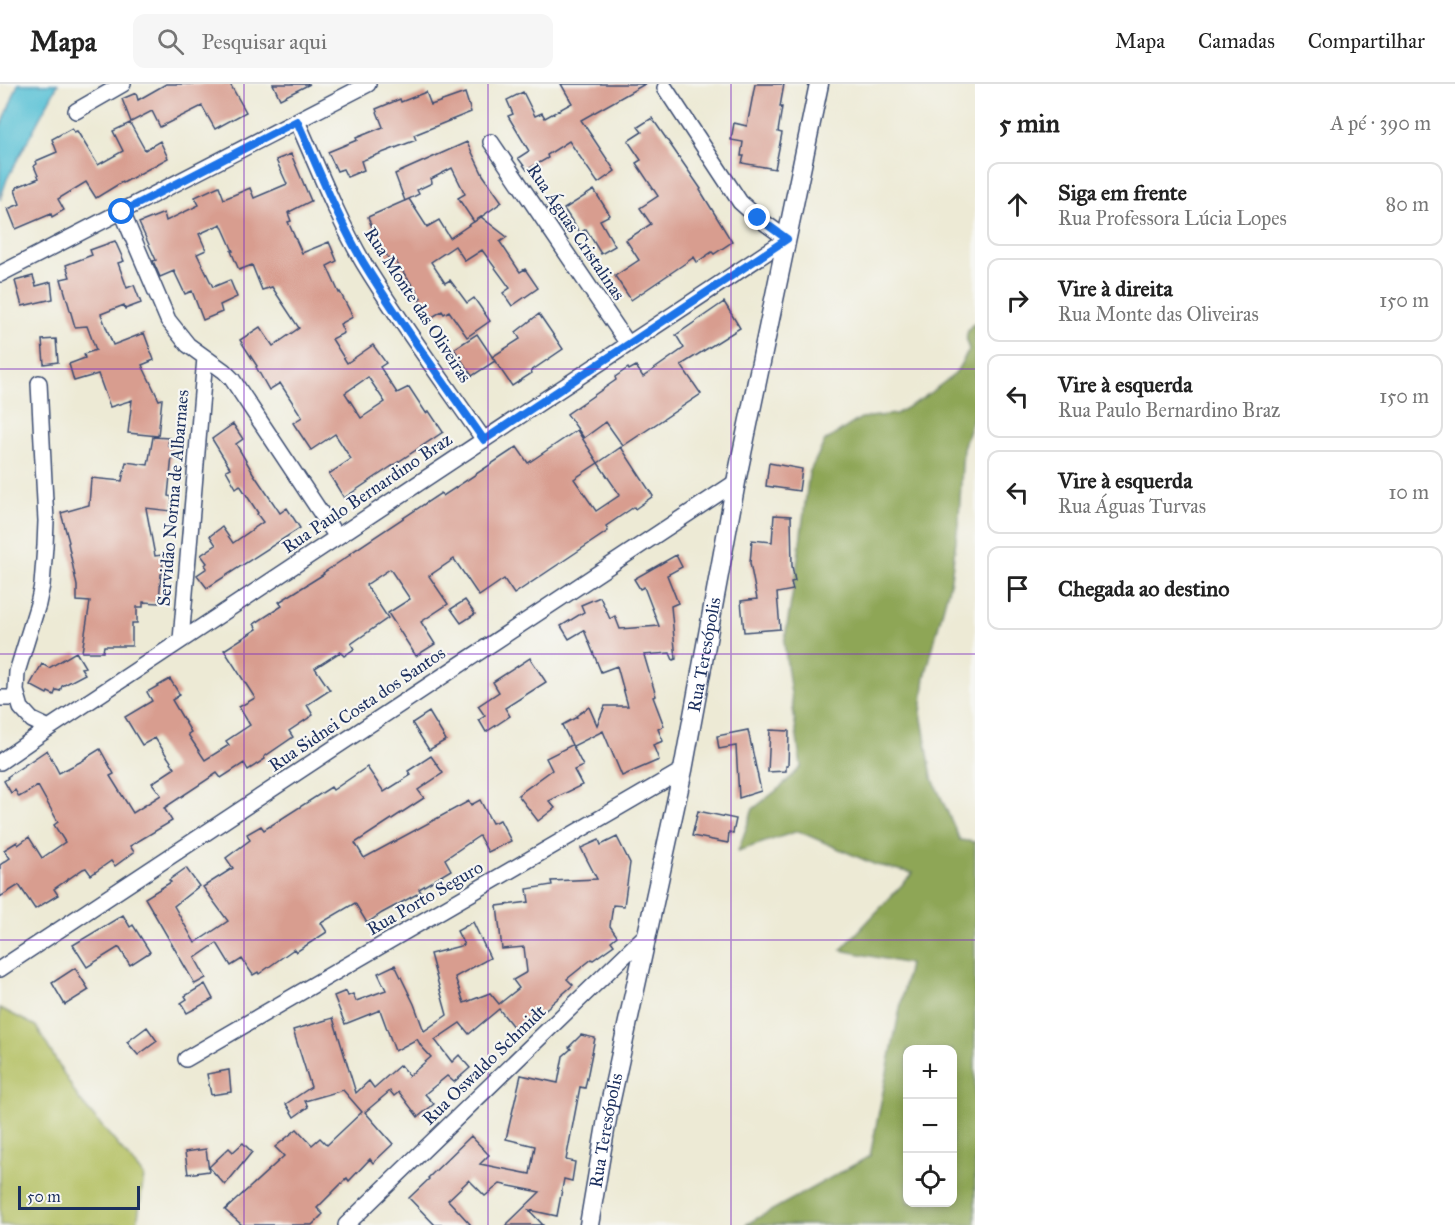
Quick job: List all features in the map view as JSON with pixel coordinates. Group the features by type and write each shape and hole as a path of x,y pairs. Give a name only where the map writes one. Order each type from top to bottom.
{"street":[{"path":"76,111 123,84"},
{"path":"0,274 368,84"},
{"name":"Rua Teresópolis","path":"588,1225 608,1113 683,770 736,482 819,84"},
{"path":"665,88 731,191 758,218 787,239"},
{"name":"Rua Monte das Oliveiras","path":"297,121 362,260 484,440"},
{"name":"Rua Águas Cristalinas","path":"491,142 628,344"},
{"path":"122,212 168,320 188,345 232,379 337,537"},
{"name":"Rua Paulo Bernardino Braz","path":"0,762 787,239"},
{"name":"Servidão Norma de Albarnaes","path":"181,640 205,358"},
{"path":"39,382 46,521 45,546 42,585 17,672 16,691 21,708 32,720 49,728"},
{"name":"Rua Sidnei Costa dos Santos","path":"0,969 736,482"},
{"path":"0,698 18,698"},
{"name":"Rua Porto Seguro","path":"186,1059 683,770"},
{"name":"Rua Oswaldo Schmidt","path":"346,1225 648,933"}],"green space":[{"path":"975,322 975,411 963,449 959,517 951,579 925,677 921,713 932,777 960,840 975,842 975,1225 745,1225 870,1156 909,964 841,950 913,873 876,865 798,831 738,851 753,809 801,767 784,643 809,473 825,441 861,418 896,414 923,398 955,374 969,350 967,335 969,328"},
{"path":"0,1008 36,1026 78,1098 144,1176 137,1225 0,1225"}],"water":[{"path":"18,84 58,84 7,179 0,200 0,127"}],"building":[{"path":"166,84 230,84 246,112 215,129 202,106 160,127 152,111 131,122 122,99 136,93 138,100"},
{"path":"273,84 310,84 280,99"},
{"path":"561,84 645,84 581,120 615,171 598,183 569,141 547,155 548,158 527,170 518,158 529,151 508,116 513,114 507,100 523,92 535,116 542,113 545,118 572,103"},
{"path":"755,84 784,84 778,132 782,133 775,169 742,163 743,142 731,140 734,123 747,126"},
{"path":"426,92 431,105 465,93 471,112 414,135 416,140 361,161 364,170 347,177 343,169 337,171 328,152 383,127 376,109"},
{"path":"652,118 701,189 732,242 697,262 694,257 631,300 615,276 639,260 626,240 651,224 640,208 658,196 636,163 641,160 628,141 642,132 638,127"},
{"path":"130,123 145,150 160,141 168,158 96,198 86,182 58,199 64,210 52,217 51,214 16,229 8,209 20,204 15,190 39,178 34,166 37,164 36,161 57,152 52,139 72,128 74,132 77,131 98,165 123,151 113,131"},
{"path":"467,142 483,175 502,202 474,222 458,198 465,194 452,168 431,179 432,183 417,190 419,194 405,201 395,174"},
{"path":"291,154 311,201 288,213 291,221 288,222 302,253 329,242 337,261 327,266 353,317 340,324 344,333 332,339 347,363 373,345 386,363 380,367 397,393 409,387 426,413 429,411 443,432 344,498 329,474 351,459 335,434 311,450 293,423 302,417 280,383 269,390 240,340 260,327 273,346 299,328 272,287 262,290 252,265 239,270 221,224 199,234 206,250 197,254 213,287 230,280 237,297 220,305 222,312 203,320 192,291 185,294 174,271 160,277 153,261 156,260 139,223 164,213 166,221 199,205 195,197 219,186 224,199 250,188 254,198 287,184 276,160","holes":["368,377 385,402 361,418 345,393"]},
{"path":"594,190 610,215 600,220 615,246 601,254 586,229 580,233 564,209"},
{"path":"409,199 427,227 439,220 450,238 481,217 507,237 500,242 520,272 525,269 538,288 512,306 503,293 510,288 482,250 465,261 455,246 431,262 445,283 450,280 467,303 474,298 490,321 467,337 449,311 444,314 442,311 431,318 419,300 421,298 394,259 391,262 377,241 368,217"},
{"path":"115,241 124,261 118,263 127,288 134,285 141,303 125,309 124,305 101,314 113,345 144,333 154,360 142,365 159,400 162,399 158,436 128,433 132,400 110,407 98,374 74,381 69,364 85,358 84,354 96,350 87,326 75,327 61,279 70,277 66,265 92,255 90,250"},
{"path":"33,276 36,286 51,282 53,299 22,306 15,281"},
{"path":"724,302 740,328 681,365 701,394 623,446 606,422 584,438 567,414 616,380 615,377 628,368 629,370 636,366 643,377 684,348 676,335"},
{"path":"539,314 563,349 512,386 492,357 520,339 516,332"},
{"path":"477,334 495,361 472,376 454,349"},
{"path":"56,339 58,362 44,364 42,340"},
{"path":"233,424 243,439 236,444 253,473 280,513 287,508 300,528 207,588 197,575 207,568 205,565 207,563 201,555 216,545 210,536 222,527 233,543 263,522 240,485 236,488 226,470 230,468 212,439"},
{"path":"577,430 598,463 621,447 653,496 606,526 608,531 514,594 504,579 479,596 454,559 429,576 448,604 421,622 435,644 416,656 388,613 410,599 390,569 366,585 388,618 351,644 354,649 344,656 340,652 315,668 330,690 307,705 313,715 289,731 293,737 248,770 244,763 221,778 217,773 164,808 172,821 130,846 134,852 115,866 111,861 91,875 86,868 83,869 54,889 58,895 35,909 19,885 0,897 0,865 10,858 4,850 17,842 18,845 29,837 42,858 65,842 54,825 58,822 38,786 19,797 15,790 11,793 4,781 7,777 47,750 59,773 100,749 114,774 110,776 133,813 161,795 152,783 175,768 155,738 142,745 125,717 152,701 147,692 170,679 180,695 172,700 191,732 189,736 205,760 229,745 226,741 250,725 239,707 255,698 224,650 257,629 254,624 282,606 279,602 324,574 349,554 441,493 443,496 517,447 528,463","holes":["598,463 620,495 596,511 574,479"]},
{"path":"153,437 169,438 168,446 173,446 168,496 172,497 171,511 146,508 155,556 162,555 163,574 161,574 159,603 143,602 143,607 137,607 137,623 132,623 132,646 104,646 103,652 82,652 90,602 77,601 77,586 69,542 61,513 89,505 91,478 122,481 126,462 148,465"},
{"path":"769,463 802,469 799,491 766,486"},
{"path":"774,515 791,516 792,566 795,581 791,582 793,590 777,593 780,629 744,632 741,601 757,599 750,563 752,540 772,542"},
{"path":"676,555 682,567 667,575 678,603 671,606 676,659 673,660 670,653 644,655 656,696 653,697 664,726 658,729 663,741 653,745 659,760 622,776 603,731 573,746 583,766 574,770 582,785 549,801 555,808 538,821 518,795 552,770 546,758 572,745 562,725 589,707 597,725 605,706 628,706 617,666 601,672 584,630 569,639 561,626 584,612 581,605 600,597 610,619 615,616 620,629 659,626 644,587 640,589 634,579"},
{"path":"465,600 475,614 461,623 451,609"},
{"path":"76,652 85,667 81,668 85,674 62,686 60,691 56,690 54,695 30,685 42,664 49,668"},
{"path":"530,658 546,682 505,708 510,716 486,732 479,720 485,716 478,706 499,692 493,682"},
{"path":"429,712 446,740 429,750 412,723"},
{"path":"748,730 761,791 739,798 736,746 719,749 717,736"},
{"path":"770,730 789,731 786,771 768,772"},
{"path":"431,756 443,773 418,790 424,798 355,843 364,858 469,801 471,805 480,800 492,823 500,820 511,841 488,852 479,836 445,859 451,870 419,889 421,892 367,923 355,903 321,923 327,932 296,952 294,949 259,974 258,972 253,975 242,959 231,966 217,943 195,958 206,978 195,984 145,898 171,882 169,880 186,868 199,886 174,906 195,943 228,921 203,887 233,868 226,858 250,840 247,834 261,826 264,830 331,787 333,790 367,767 384,792 411,775 408,771"},
{"path":"698,811 736,819 733,833 729,832 728,843 692,836"},
{"path":"617,837 630,863 624,906 613,905 610,926 617,936 611,941 614,945 567,979 573,985 540,1014 536,1010 514,1028 499,1009 469,1034 460,1023 435,1040 452,1062 459,1055 470,1068 454,1082 447,1076 425,1094 434,1104 418,1117 399,1092 394,1096 390,1091 365,1112 393,1144 373,1163 370,1159 349,1181 347,1178 317,1208 323,1214 312,1225 242,1225 225,1210 284,1156 275,1147 297,1129 312,1145 320,1138 327,1145 362,1112 343,1090 305,1101 308,1107 294,1117 286,1104 311,1087 293,1030 333,1018 356,1093 369,1081 374,1088 400,1065 409,1076 431,1057 417,1039 395,1051 380,1010 345,1024 334,996 346,991 348,996 353,994 356,1001 386,990 378,973 395,965 424,1031 447,1015 430,954 464,945 457,931 473,922 490,958 455,977 464,1003 490,993 499,1004 519,988 513,980 527,972 524,947 502,949 497,906 529,902 527,889 552,885 551,881 597,879 581,848 599,840 601,845"},
{"path":"123,915 130,927 133,925 150,952 130,965 119,947 87,967 73,945"},
{"path":"75,968 89,990 65,1005 52,983"},
{"path":"205,984 213,999 187,1013 181,1003 187,999 185,996"},
{"path":"147,1027 157,1041 138,1055 127,1042"},
{"path":"581,1035 595,1038 585,1088 580,1087 566,1160 575,1162 572,1181 564,1179 557,1216 529,1210 543,1225 506,1225 540,1192 500,1184 485,1196 469,1180 448,1200 471,1225 435,1225 409,1198 471,1136 489,1155 480,1164 530,1174 535,1146 506,1139 521,1075 558,1083 563,1056"},
{"path":"229,1070 231,1092 211,1095 207,1074"},
{"path":"243,1143 252,1152 225,1185 209,1167 229,1148 233,1152"},
{"path":"206,1149 209,1171 188,1174 185,1152"}],"route":[{"path":"122,212 297,121 362,260 484,440 787,239 758,218"}]}
